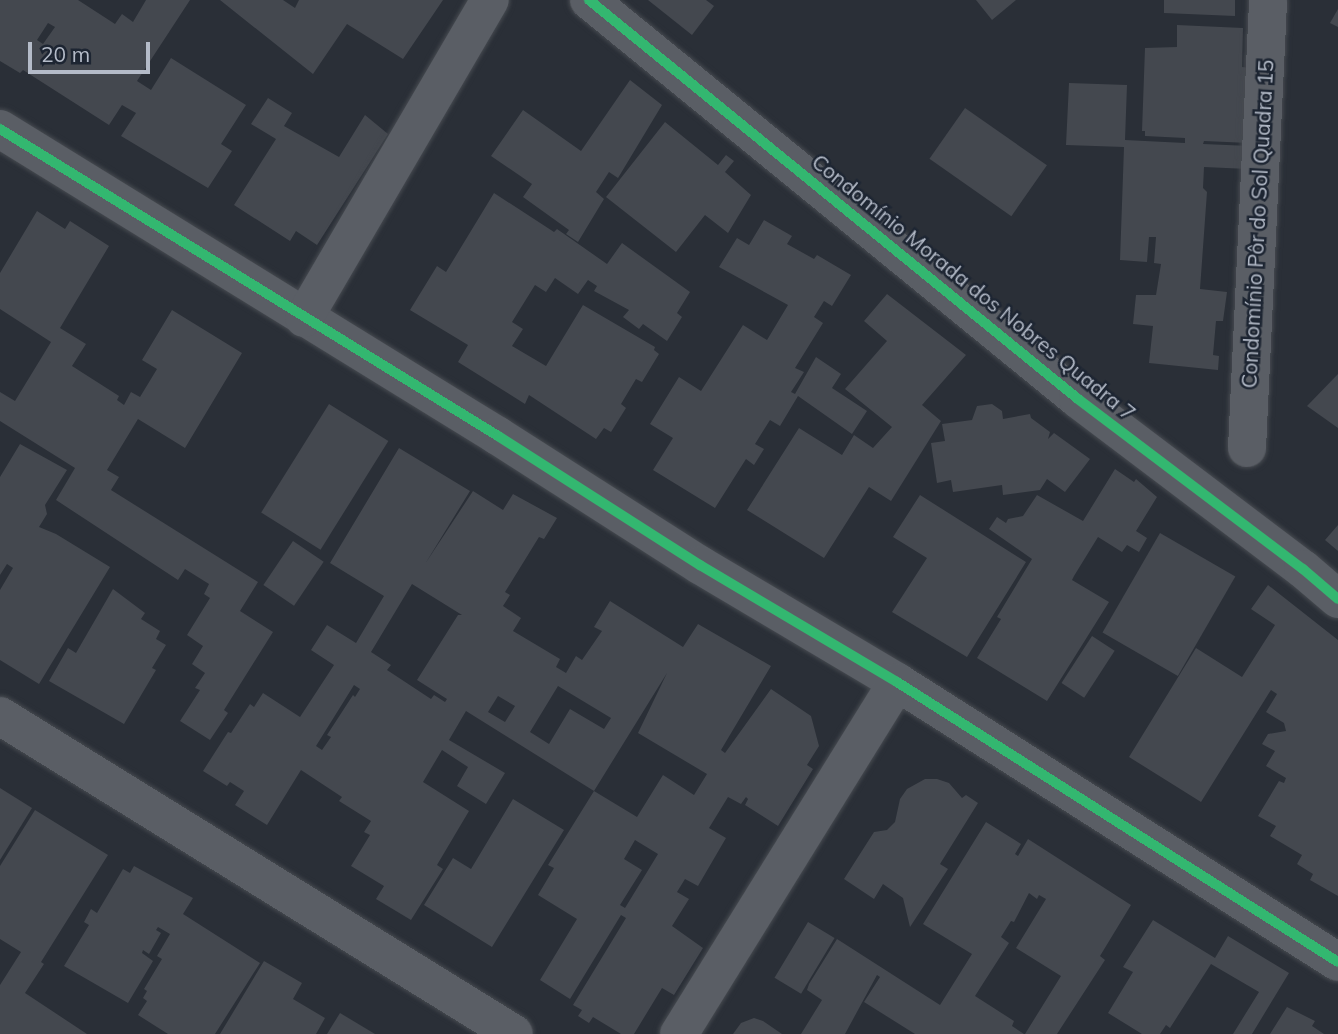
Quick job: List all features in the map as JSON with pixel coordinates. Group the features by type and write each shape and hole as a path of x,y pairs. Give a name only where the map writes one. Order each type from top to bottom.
{"street":[{"path":"304,318 490,0"},
{"name":"Condomínio Morada dos Nobres Quadra 7","path":"590,0 1078,399 1303,569 1338,599"},
{"name":"Condomínio Pôr do Sol Quadra 15","path":"1247,448 1268,0"},
{"path":"0,129 486,429 700,565 897,682 1338,962"},
{"path":"679,1034 897,682"},
{"path":"0,716 514,1034"}],"building":[{"path":"0,0 78,0 115,24 122,14 133,22 146,0 190,0 137,81 151,90 171,58 246,105 221,144 232,151 208,188 121,136 136,113 122,105 109,125 23,70 20,73 0,61","holes":["48,23 55,27 43,44 37,40"]},
{"path":"220,0 283,0 295,8 299,0 443,0 403,59 347,24 313,74"},
{"path":"648,0 706,0 714,6 692,35"},
{"path":"976,0 1016,0 992,20"},
{"path":"1164,0 1235,0 1235,16 1164,13"},
{"path":"1338,9 1338,27 1330,23"},
{"path":"1177,25 1243,28 1242,67 1252,68 1249,143 1204,141 1203,144 1250,146 1248,169 1204,167 1203,188 1207,192 1200,289 1227,292 1223,321 1216,321 1213,355 1219,356 1218,370 1149,363 1153,326 1133,324 1136,295 1156,295 1161,264 1154,263 1156,237 1149,237 1147,262 1120,260 1124,147 1066,145 1069,83 1127,85 1125,140 1185,143 1185,138 1145,136 1145,131 1142,131 1145,48 1177,47"},
{"path":"630,80 662,105 618,178 609,172 596,192 604,199 578,242 566,234 569,230 523,197 532,184 491,156 523,110 581,151"},
{"path":"268,98 292,113 284,126 339,157 365,115 388,134 317,245 296,231 290,241 234,205 276,139 251,124"},
{"path":"965,108 1047,165 1011,216 929,159"},
{"path":"665,122 718,165 726,155 734,161 725,172 751,195 728,233 705,215 676,252 606,197"},
{"path":"494,193 554,232 557,229 607,264 622,243 690,292 677,313 682,317 667,341 643,324 639,329 623,317 629,310 594,291 597,286 588,280 578,294 555,278 546,292 535,285 512,322 523,329 512,346 546,366 583,305 655,347 654,350 659,354 642,382 636,379 621,404 626,408 611,432 604,428 596,439 529,395 525,404 458,362 468,345 410,310 437,266 446,272"},
{"path":"37,211 65,229 70,221 109,246 60,328 86,344 72,366 119,396 117,400 124,405 131,392 140,397 157,369 142,360 172,310 242,353 185,448 138,419 107,470 119,477 111,490 258,582 240,611 273,632 224,710 228,713 210,740 180,721 200,690 195,688 205,673 192,664 203,646 187,635 210,598 204,594 209,584 185,569 178,580 56,500 75,468 0,421 0,392 15,401 51,342 0,309 0,273"},
{"path":"764,220 792,236 787,244 814,259 817,255 851,275 832,306 824,301 814,317 823,323 795,368 804,372 791,392 795,394 816,357 841,374 832,388 867,411 852,434 798,396 780,426 770,420 755,444 764,449 754,465 746,459 715,508 653,470 673,438 650,424 679,377 701,391 743,325 767,340 788,305 719,267 737,238 749,245"},
{"path":"887,294 966,355 922,405 941,421 891,501 869,487 824,558 747,510 799,428 842,455 854,435 873,448 892,427 845,389 887,341 864,321"},
{"path":"1338,374 1338,428 1307,406"},
{"path":"329,404 388,441 321,550 261,513"},
{"path":"992,404 1002,411 1003,419 1030,414 1031,418 1050,432 1048,439 1054,433 1090,459 1065,492 1047,479 1040,490 1003,495 1002,485 953,492 951,480 937,483 931,443 945,441 942,424 972,420 977,406"},
{"path":"20,444 67,470 45,505 47,514 39,527 56,534 110,567 39,684 0,660 0,590 13,568 7,564 0,575 0,477"},
{"path":"399,448 470,491 425,564 473,491 503,510 513,494 557,518 544,539 539,537 505,592 510,595 503,606 521,618 513,631 560,659 556,667 566,673 576,656 582,660 602,631 594,627 610,601 683,647 698,624 771,666 721,750 725,753 771,689 811,716 819,746 807,765 813,769 778,826 745,805 748,799 746,797 741,804 728,797 709,828 726,838 698,886 685,879 677,892 689,899 672,926 703,948 674,995 662,988 634,1034 621,1034 593,1017 589,1023 578,1016 582,1010 573,1005 626,918 621,915 570,999 540,980 577,919 538,895 554,868 548,865 594,791 466,711 449,740 505,773 486,804 457,786 468,767 442,750 423,782 469,811 437,865 443,869 411,920 376,899 384,886 351,866 370,835 364,832 371,821 339,801 342,797 301,770 267,825 235,805 244,791 230,782 227,786 203,771 228,732 231,733 250,704 254,707 263,693 300,717 334,665 311,650 327,625 356,643 384,596 330,563","holes":["412,584 462,615 458,615 417,680 447,699 445,702 434,695 431,699 387,670 391,665 371,652","667,673 638,733 707,774 694,795 663,775 637,817 594,791","354,685 360,689 355,697 353,695 327,735 331,737 322,750 316,746","558,686 611,718 604,729 570,709 549,744 530,732","498,696 515,706 505,722 488,712","635,840 658,854 625,908 620,905 642,870 624,859"]},
{"path":"1115,469 1134,482 1136,479 1157,497 1136,531 1147,538 1139,552 1127,545 1122,552 1098,537 1074,576 1072,580 1109,602 1047,701 977,658 1001,619 997,617 1032,559 989,529 997,517 1006,523 1008,519 1023,516 1037,495 1083,521"},
{"path":"920,495 1026,562 967,657 892,612 927,558 893,537"},
{"path":"1338,525 1338,551 1325,540"},
{"path":"1160,533 1235,577 1178,676 1102,633"},
{"path":"293,541 324,562 294,606 263,585"},
{"path":"1268,585 1338,640 1338,896 1310,880 1313,874 1297,864 1302,855 1270,836 1276,826 1258,816 1279,781 1284,783 1286,778 1266,766 1275,751 1262,744 1268,734 1286,731 1284,723 1266,712 1277,694 1271,690 1201,802 1129,757 1196,648 1242,677 1275,625 1251,609"},
{"path":"113,589 145,613 141,619 160,631 156,639 166,645 152,668 156,670 124,724 49,681 68,648 76,653"},
{"path":"1092,636 1115,651 1084,698 1062,683"},
{"path":"925,779 949,783 962,798 966,795 978,803 940,864 948,869 910,927 903,898 883,884 874,899 844,879 874,832 887,830 895,822 900,799 907,789"},
{"path":"0,788 32,808 0,860"},
{"path":"513,799 564,830 492,947 424,905 453,858 471,869"},
{"path":"35,810 108,855 41,962 44,964 25,993 87,1034 0,1034 0,985 21,952 0,939 0,866"},
{"path":"986,822 1021,844 1015,854 1018,856 1028,839 1131,905 1100,956 1105,960 1057,1034 1025,1034 1061,976 1016,948 1046,899 1039,895 1037,899 1029,893 1014,922 1011,921 1001,937 1009,943 975,996 1014,1021 1012,1026 1024,1034 915,1034 864,1002 880,977 877,975 845,1034 801,1034 822,1000 807,990 809,984 837,939 940,1005 972,954 923,924"},
{"path":"134,866 193,898 183,914 260,963 215,1034 168,1034 138,1015 147,1001 143,998 147,991 144,989 162,959 157,956 170,934 158,927 156,930 161,933 149,954 143,950 142,953 153,961 128,1003 64,966 89,925 84,922 91,909 97,913 123,869 130,873"},
{"path":"1153,920 1215,958 1228,936 1289,973 1252,1034 1233,1034 1259,992 1211,964 1170,1028 1166,1025 1160,1034 1142,1034 1108,1013 1133,972 1123,967"},
{"path":"808,922 835,938 801,994 775,978"},
{"path":"264,961 302,983 293,999 325,1018 316,1034 220,1034"},
{"path":"1287,1007 1315,1021 1312,1026 1324,1034 1270,1034"},
{"path":"340,1013 375,1034 327,1034"},
{"path":"754,1018 782,1034 733,1034 741,1023"}],"cycle path":[{"path":"589,0 1078,399 1303,569 1338,599"},
{"path":"0,129 498,436 700,565 897,682 1338,962"}]}
